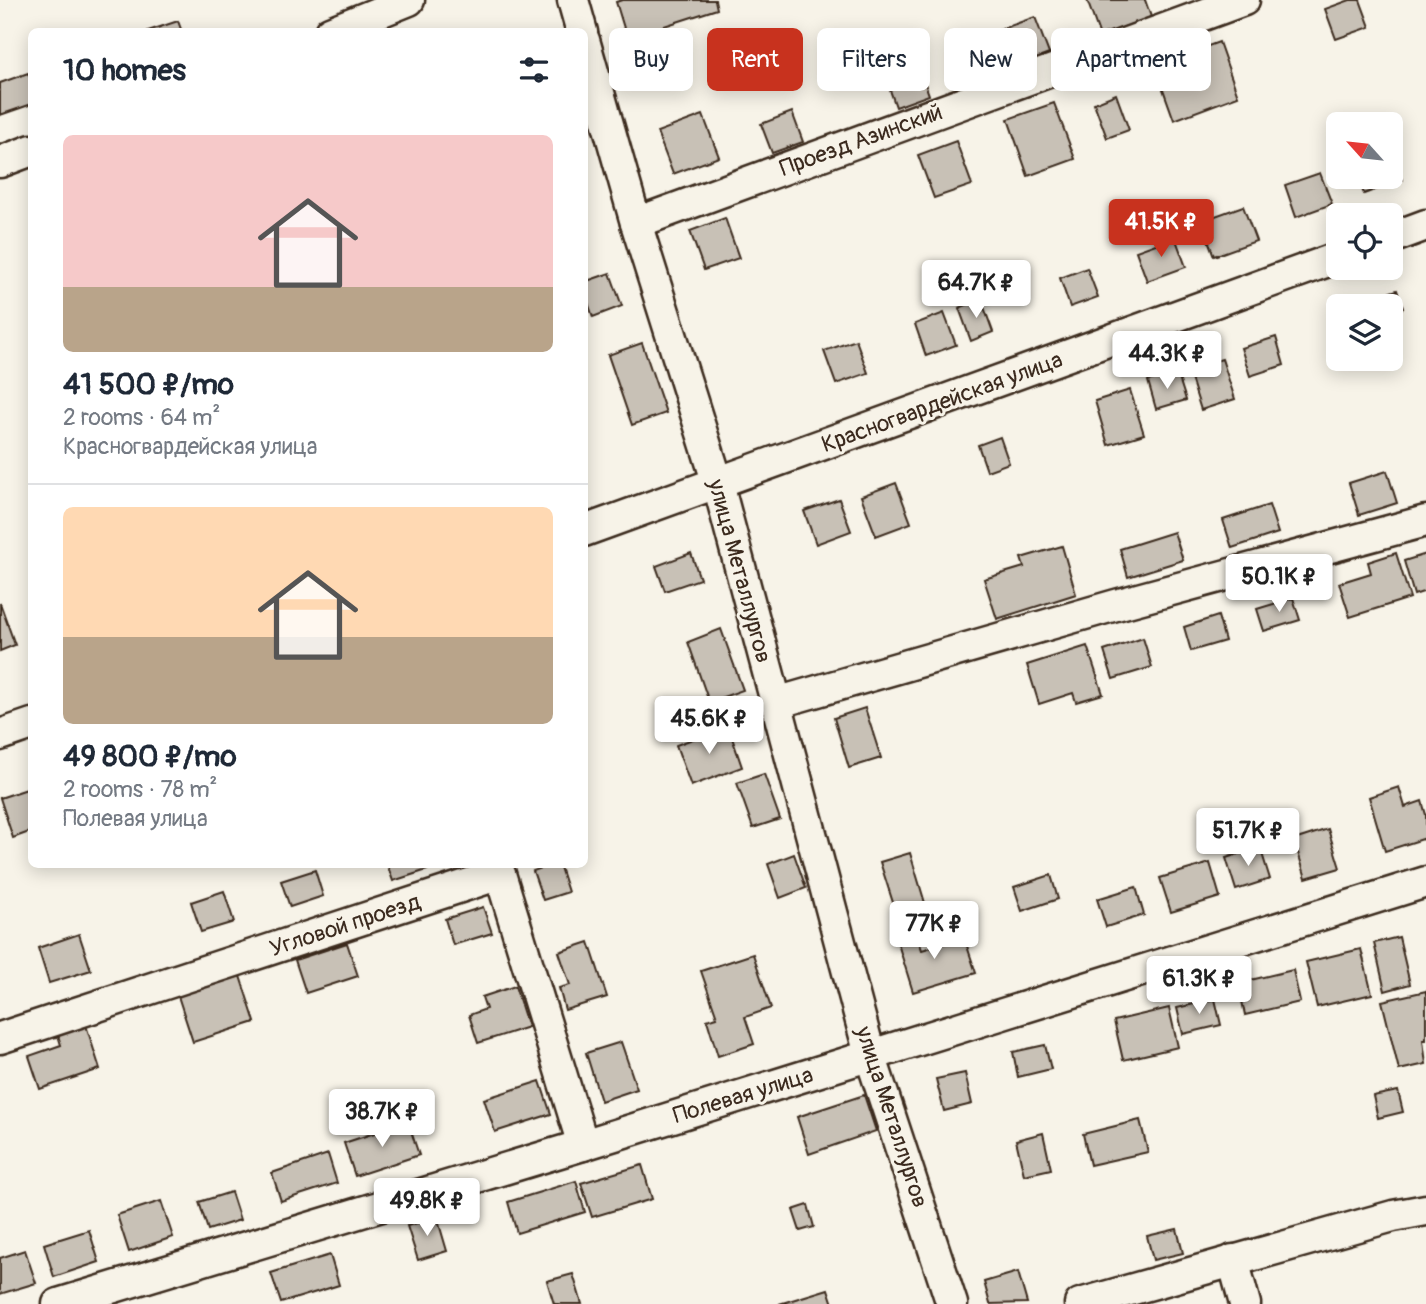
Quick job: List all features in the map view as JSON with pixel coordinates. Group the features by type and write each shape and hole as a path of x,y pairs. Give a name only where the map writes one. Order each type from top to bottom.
{"street":[{"path":"340,28 409,0"},
{"path":"573,0 581,28"},
{"name":"Проезд Азинский","path":"636,223 1244,0"},
{"name":"улица Металлургов","path":"588,54 636,223 718,484 870,1055 952,1304"},
{"path":"0,162 28,152"},
{"path":"1403,234 1426,225"},
{"name":"Красногвардейская улица","path":"588,530 1326,262"},
{"path":"776,703 1116,605 1426,521"},
{"path":"0,735 28,725"},
{"name":"Угловой проезд","path":"0,1038 500,874 583,1145"},
{"name":"Полевая улица","path":"58,1304 583,1145 1426,882"},
{"path":"1080,1304 1393,1216 1426,1210"},
{"path":"1233,1261 1245,1304"}],"building":[{"path":"715,0 717,9 658,28 624,28 616,2"},
{"path":"1087,0 1145,0 1151,17 1121,28 1097,28"},
{"path":"1350,0 1360,0 1370,27 1336,39 1325,9"},
{"path":"1035,17 1051,59 1037,64 1037,28 1004,28"},
{"path":"178,21 181,28 157,28"},
{"path":"1219,42 1238,96 1174,120 1164,91 1211,91 1211,45"},
{"path":"28,73 28,105 0,115 0,83"},
{"path":"890,91 928,91 929,95 896,107"},
{"path":"1116,94 1129,130 1107,138 1094,103"},
{"path":"1054,103 1075,159 1028,176 1008,119"},
{"path":"792,112 803,142 772,153 761,124"},
{"path":"703,115 719,157 673,174 657,132"},
{"path":"956,141 972,185 934,198 918,155"},
{"path":"1320,173 1332,203 1296,217 1285,185"},
{"path":"1362,189 1378,189 1364,194"},
{"path":"1243,206 1256,241 1214,256 1201,221"},
{"path":"725,218 739,258 704,270 690,231"},
{"path":"1175,237 1186,267 1147,281 1136,251"},
{"path":"1087,268 1098,297 1070,307 1060,278"},
{"path":"610,273 622,306 593,317 588,303 588,281"},
{"path":"981,299 993,332 971,341 959,308"},
{"path":"944,313 956,345 926,356 915,324"},
{"path":"1276,337 1284,365 1250,376 1241,348"},
{"path":"856,340 868,373 836,384 824,351"},
{"path":"642,343 666,413 632,425 608,355"},
{"path":"1222,359 1235,399 1201,410 1188,369"},
{"path":"1177,372 1186,400 1156,409 1148,381"},
{"path":"1130,390 1144,434 1108,445 1095,401"},
{"path":"1000,437 1009,463 987,471 978,445"},
{"path":"1387,471 1397,503 1359,515 1349,483"},
{"path":"896,483 911,523 876,536 861,496"},
{"path":"839,499 851,531 816,544 804,511"},
{"path":"1269,505 1278,533 1232,548 1223,520"},
{"path":"1174,532 1183,560 1128,577 1120,549"},
{"path":"1062,546 1076,594 997,619 984,579 1024,567 1021,558"},
{"path":"691,553 700,579 665,591 656,566"},
{"path":"1396,553 1410,598 1350,617 1339,583 1371,573 1368,562"},
{"path":"1426,554 1426,591 1414,595 1404,561"},
{"path":"1293,598 1300,620 1264,631 1257,609"},
{"path":"0,603 15,645 0,651"},
{"path":"1218,616 1225,641 1191,651 1184,627"},
{"path":"721,629 743,690 709,702 688,642"},
{"path":"1143,638 1152,667 1113,679 1104,651"},
{"path":"1087,646 1103,694 1076,702 1073,693 1039,704 1027,665"},
{"path":"865,708 881,758 849,768 834,718"},
{"path":"728,726 742,767 691,786 676,745"},
{"path":"764,774 780,819 753,828 737,783"},
{"path":"1399,787 1405,807 1422,801 1426,815 1426,838 1385,851 1369,797"},
{"path":"27,789 28,832 13,838 0,798"},
{"path":"1328,829 1340,868 1306,878 1294,840"},
{"path":"1260,847 1270,879 1236,890 1226,858"},
{"path":"910,853 925,903 896,912 880,862"},
{"path":"794,854 806,888 780,898 768,864"},
{"path":"1210,863 1220,897 1171,912 1160,878"},
{"path":"388,868 426,868 427,870 393,881"},
{"path":"560,868 568,892 543,900 533,871"},
{"path":"315,870 323,896 290,907 281,881"},
{"path":"1051,875 1058,899 1022,911 1014,887"},
{"path":"1136,887 1144,915 1106,927 1097,899"},
{"path":"224,891 234,922 201,932 191,902"},
{"path":"483,907 492,933 453,945 445,919"},
{"path":"915,928 922,950 964,937 976,973 913,992 895,934"},
{"path":"79,934 91,970 49,983 38,948"},
{"path":"1399,937 1410,984 1385,991 1374,943"},
{"path":"589,942 607,997 565,1010 559,988 570,985 559,952"},
{"path":"347,943 358,976 306,993 295,960"},
{"path":"1361,949 1372,994 1317,1007 1306,962"},
{"path":"753,954 771,1008 745,1017 754,1044 718,1056 707,1020 717,1017 701,971"},
{"path":"1293,970 1300,1002 1245,1015 1238,983"},
{"path":"240,976 255,1022 193,1042 178,996"},
{"path":"515,986 528,1027 478,1043 469,1015 486,1009 482,997"},
{"path":"1426,991 1426,1040 1423,1040 1426,1064 1399,1070 1382,1001"},
{"path":"1215,999 1221,1025 1183,1034 1177,1008"},
{"path":"1169,1008 1178,1047 1123,1060 1114,1021"},
{"path":"85,1022 100,1069 40,1089 29,1056 61,1045 57,1032"},
{"path":"621,1042 637,1089 601,1101 586,1053"},
{"path":"1045,1045 1051,1069 1018,1077 1013,1052"},
{"path":"965,1073 972,1104 944,1111 936,1079"},
{"path":"540,1081 551,1114 495,1132 484,1099"},
{"path":"1398,1091 1403,1112 1378,1118 1373,1096"},
{"path":"864,1095 876,1131 809,1154 797,1117"},
{"path":"1140,1120 1148,1152 1090,1165 1083,1134"},
{"path":"408,1122 419,1155 355,1176 344,1143"},
{"path":"1043,1133 1051,1169 1024,1175 1016,1140"},
{"path":"328,1154 337,1183 281,1201 272,1173"},
{"path":"642,1165 652,1199 592,1217 581,1183"},
{"path":"576,1181 585,1212 517,1233 508,1202"},
{"path":"231,1192 240,1220 208,1230 199,1202"},
{"path":"161,1201 173,1237 129,1252 117,1215"},
{"path":"808,1205 814,1227 800,1231 793,1210"},
{"path":"437,1217 447,1251 418,1260 407,1226"},
{"path":"1177,1229 1183,1253 1153,1260 1147,1236"},
{"path":"89,1230 99,1262 54,1277 44,1244"},
{"path":"25,1250 36,1283 0,1294 0,1258"},
{"path":"330,1255 339,1285 281,1303 271,1273"},
{"path":"1018,1272 1027,1303 990,1304 984,1282"},
{"path":"573,1274 582,1304 554,1304 547,1281"},
{"path":"828,1289 833,1304 779,1304"}]}
